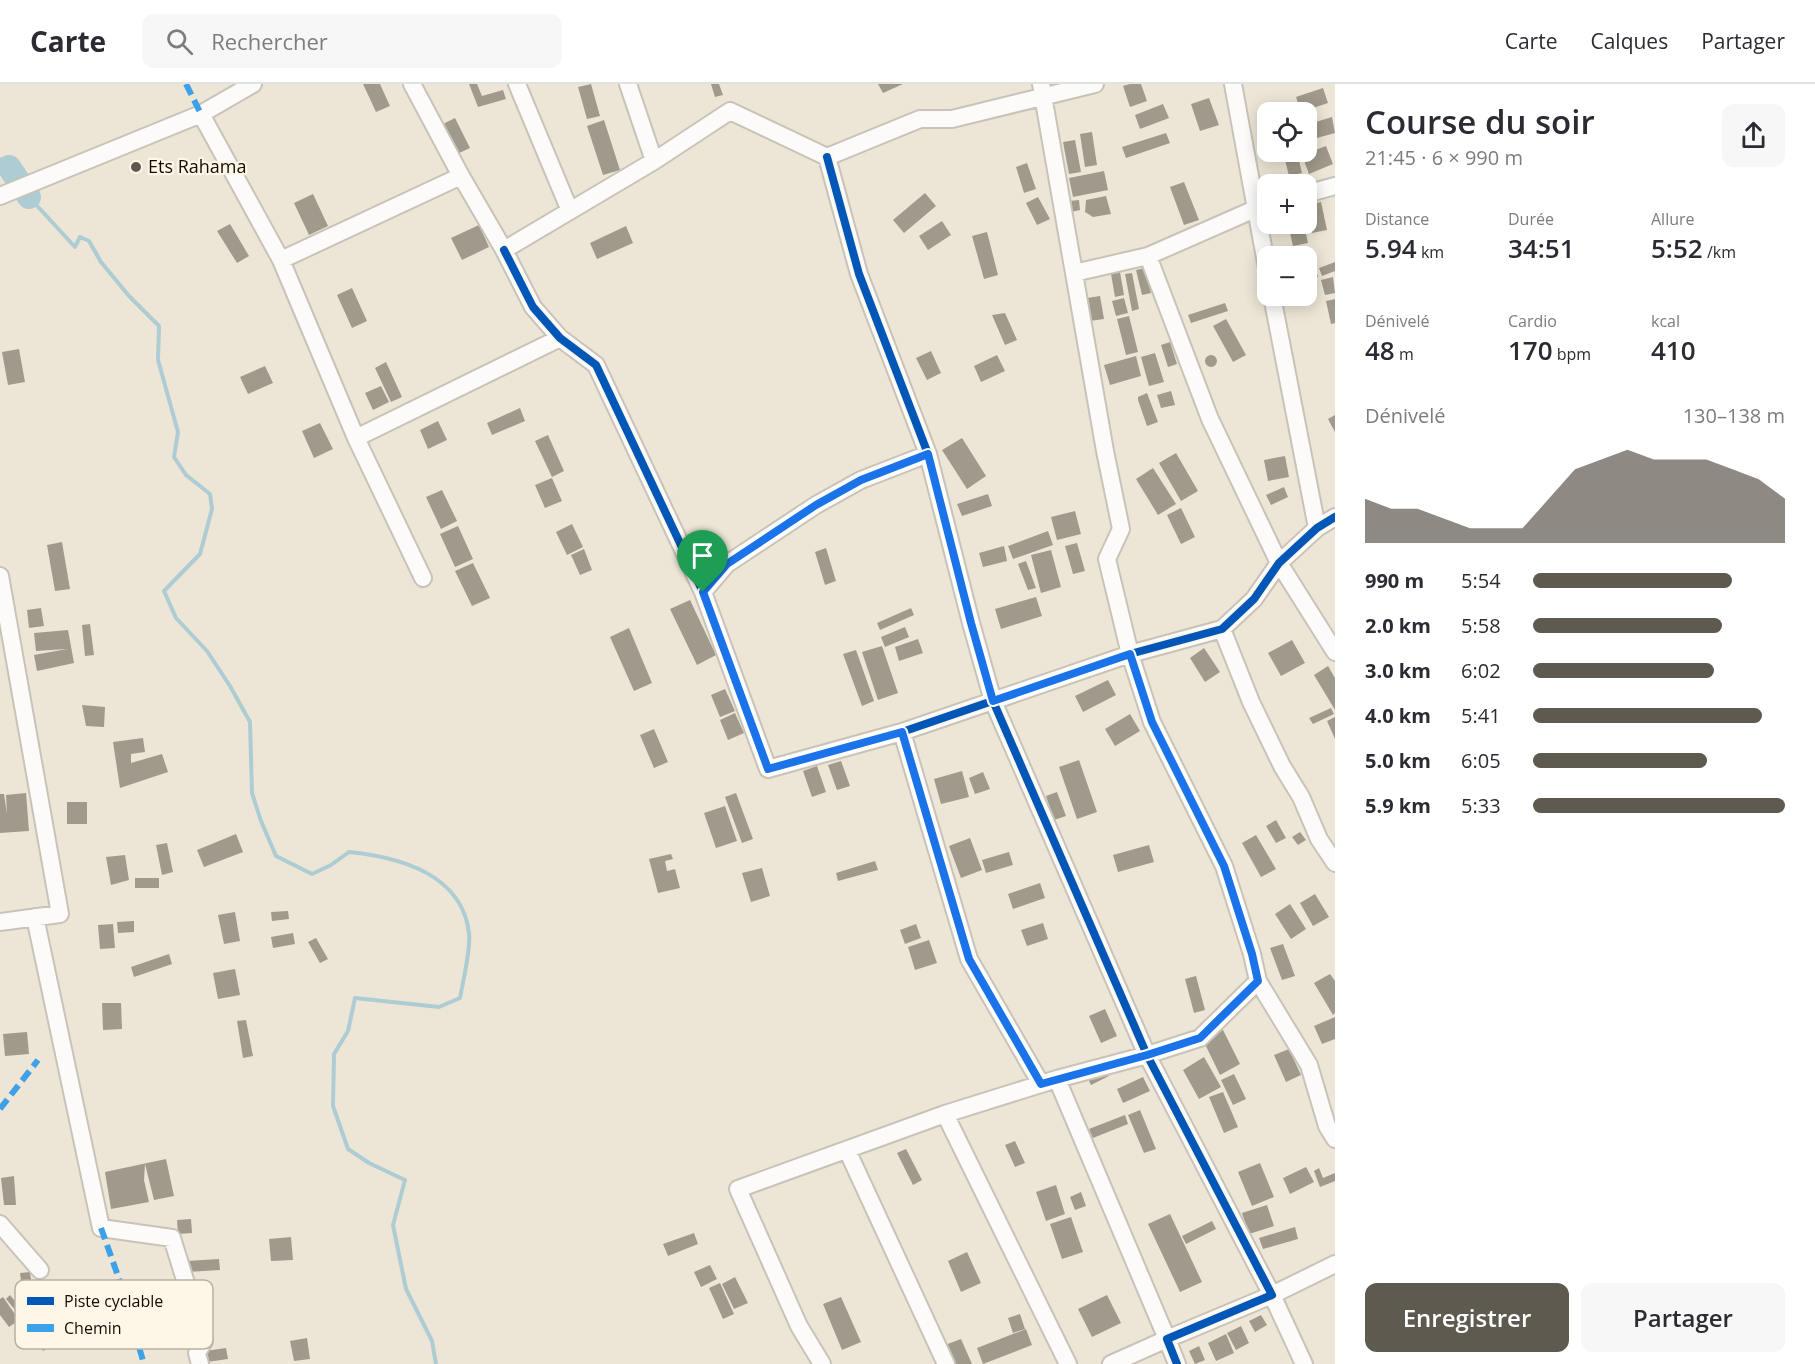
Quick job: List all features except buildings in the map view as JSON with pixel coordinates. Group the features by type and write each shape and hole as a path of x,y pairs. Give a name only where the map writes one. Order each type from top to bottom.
{"street":[{"path":"0,196 201,114 253,84"},
{"path":"412,84 533,307 560,338 596,365 703,592 768,769 902,732 1130,654 1222,629 1254,599 1279,563 1317,528 1335,517"},
{"path":"517,84 570,211"},
{"path":"628,84 654,160"},
{"path":"504,250 654,160 730,111 827,157 920,119 952,119 1042,90 1095,84"},
{"path":"1233,84 1257,189"},
{"path":"1042,90 1121,529 1107,559 1130,654 1152,722 1224,866 1252,954 1258,981 1309,1065 1327,1126 1335,1139"},
{"path":"201,114 281,260 356,438 423,578"},
{"path":"827,157 859,274 928,454 993,701 1147,1055 1272,1295 1304,1364"},
{"path":"281,260 461,176"},
{"path":"1317,191 1335,186"},
{"path":"1074,273 1148,256 1257,209"},
{"path":"1148,256 1210,419 1279,563 1335,651"},
{"path":"1274,306 1317,528"},
{"path":"356,438 560,338"},
{"path":"703,592 727,564 816,505 861,480 928,454"},
{"path":"0,576 60,914 0,922"},
{"path":"1222,629 1251,702 1282,766 1301,797 1319,839 1335,863"},
{"path":"902,732 969,959 1049,1081 1177,1364"},
{"path":"35,917 101,1228 172,1238 185,1280"},
{"path":"822,1364 799,1326 738,1189 945,1114 1049,1081 1147,1055 1200,1038 1258,981"},
{"path":"945,1114 1068,1364"},
{"path":"847,1149 946,1364"},
{"path":"0,1224 40,1270"},
{"path":"1111,1364 1272,1295 1335,1264"},
{"path":"199,1349 197,1353 200,1364"}],"waterway":[{"path":"0,159 9,167"},
{"path":"9,167 29,197"},
{"path":"29,197 75,247 80,237 89,241 101,262 129,296 159,326 158,360 178,432 174,457 186,475 210,494 212,509 200,554 164,591 176,618 207,651 250,722 252,793 276,856 312,874 331,865 349,852 388,858 425,872 441,883 454,896 464,913 469,940 460,998 439,1007 355,998 348,1031 334,1054 333,1106 348,1149 369,1163 405,1180 393,1225 406,1289 432,1341 436,1364"}],"marked path":[{"path":"186,84 201,114"},
{"path":"0,1109 38,1060"},
{"path":"101,1228 119,1280"},
{"path":"140,1349 144,1364"}],"cycle path":[{"path":"827,157 859,274 928,454 993,701 1147,1055 1272,1295 1167,1339 1177,1364"},
{"path":"504,250 533,307 560,338 596,365 703,592 768,769 902,732 1130,654 1222,629 1254,599 1279,563 1317,528 1335,517"}],"place":[{"name":"Ets Rahama","path":"136,167"}],"route":[{"path":"928,454 993,701 1130,654 1152,722 1224,866 1252,954 1258,981 1200,1038 1041,1084 969,959 902,732 768,769 703,592 727,564 816,505 861,480 928,454"}]}
